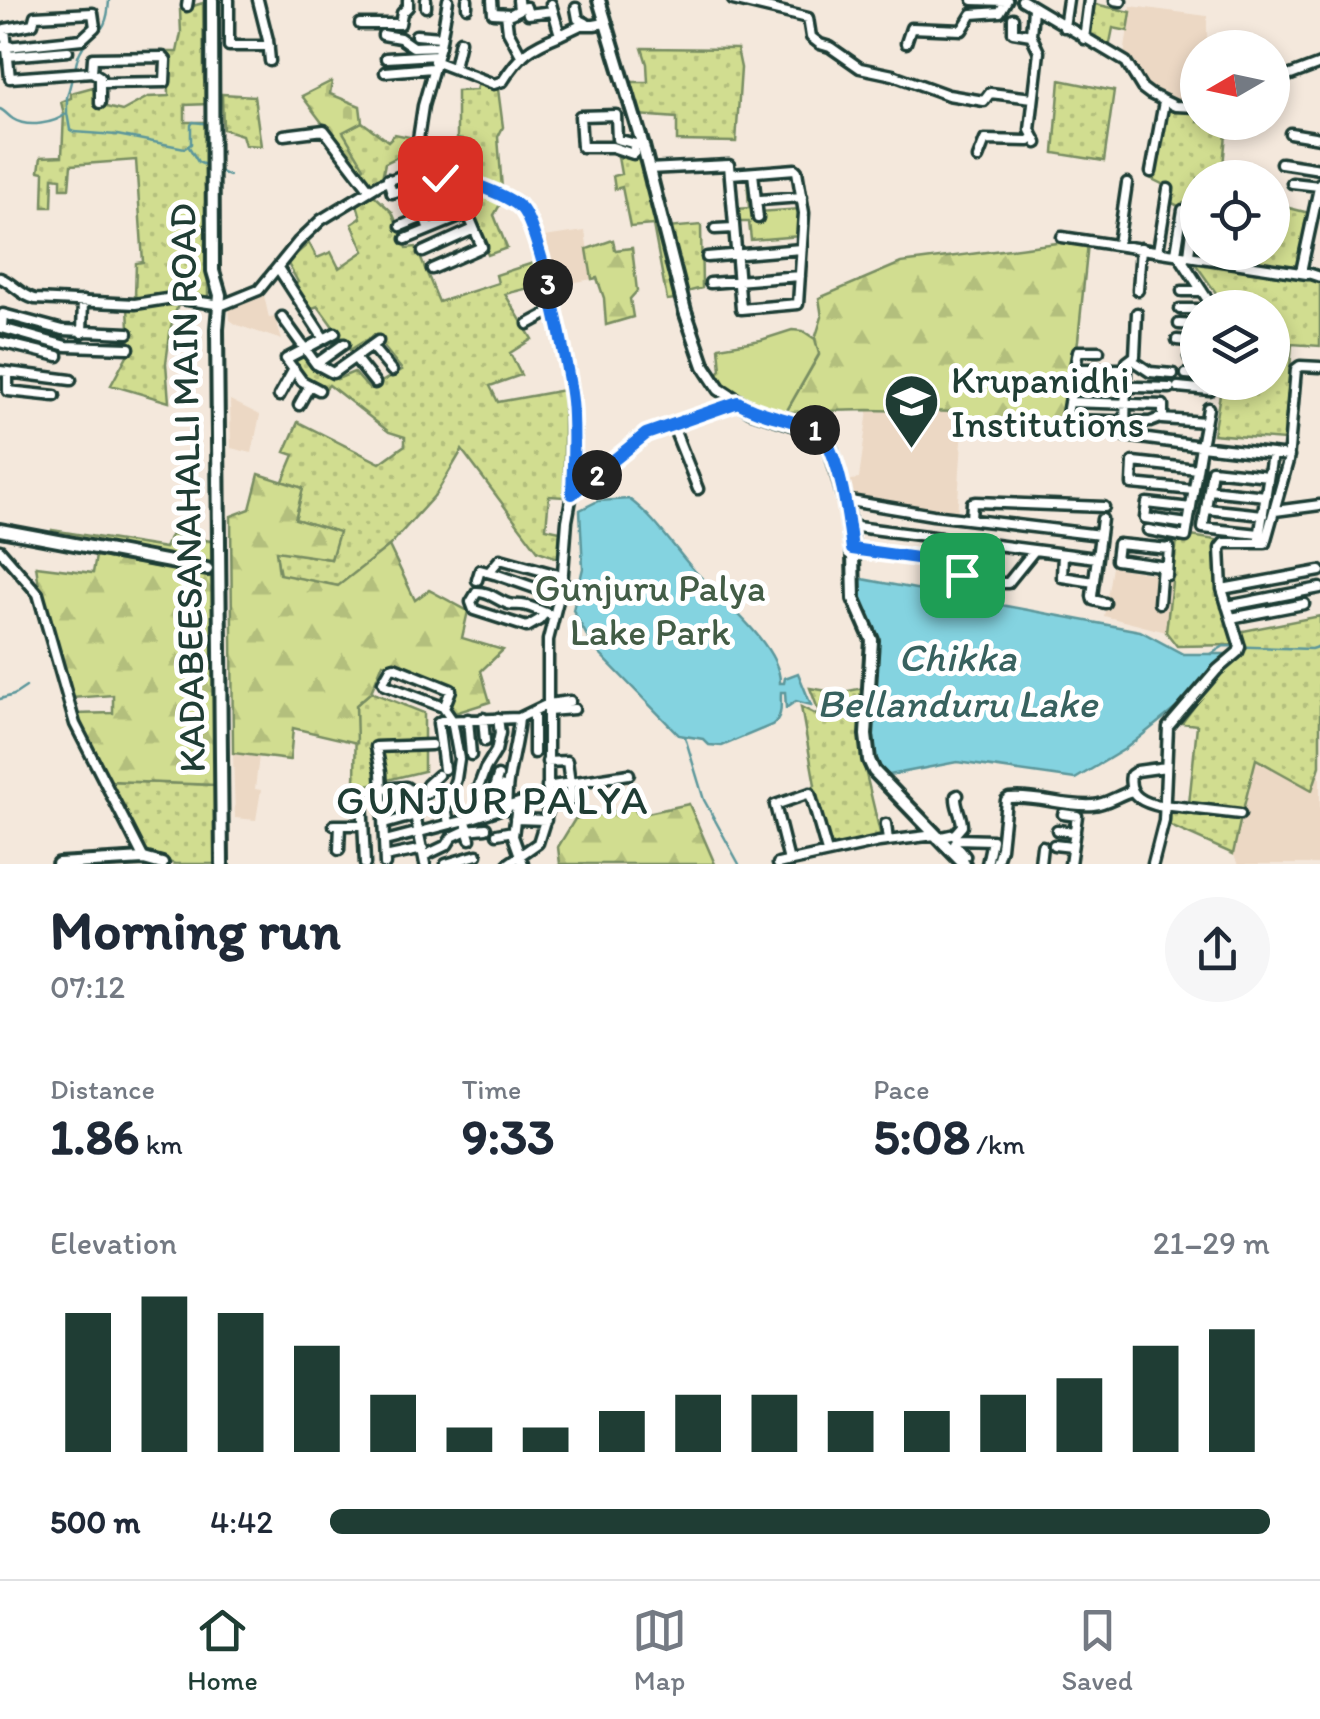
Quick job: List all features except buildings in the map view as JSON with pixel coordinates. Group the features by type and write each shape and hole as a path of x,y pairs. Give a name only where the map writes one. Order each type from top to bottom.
{"main road":[{"name":"KADABEESANAHALLI MAIN ROAD","path":"215,0 212,110 214,274 221,305 216,329 224,864"},
{"path":"598,0 704,366 719,389 738,402 824,436 834,460 849,526 854,600 873,648 866,735 868,760 874,771 963,863"},
{"path":"0,532 206,571"},
{"path":"58,864 144,859 162,864"}],"street":[{"path":"230,0 229,46 269,46"},
{"path":"258,0 270,61"},
{"path":"360,24 400,24 408,0"},
{"path":"0,278 28,297 135,304 173,298 221,305 258,290 321,220 388,180 406,174 419,152 418,135 448,0"},
{"path":"492,0 493,13 517,12 518,4 528,14 552,8 560,35"},
{"path":"734,0 808,18 812,37 860,68 984,102 990,93 1033,98"},
{"path":"906,43 911,28 962,30 972,14 1000,12 1006,1 973,0"},
{"path":"1022,0 1126,62 1145,91 1180,106"},
{"path":"1053,0 1068,1 1064,26"},
{"path":"1084,38 1090,0"},
{"path":"576,8 578,20 594,25 605,23"},
{"path":"978,158 985,140 1035,139 1030,130 1038,52 1032,35 1033,8"},
{"path":"5,50 82,39 94,27 93,13 35,16 33,24 6,29 5,50 10,78 92,72 100,77 100,103"},
{"path":"506,14 508,31 522,56"},
{"path":"1014,18 1013,32 1032,35"},
{"path":"416,35 454,67 494,84 504,81 515,62 535,45 587,24"},
{"path":"383,35 437,53"},
{"path":"68,40 69,73"},
{"path":"454,67 460,41"},
{"path":"5,50 68,51"},
{"path":"386,58 437,53"},
{"path":"385,72 437,53"},
{"path":"92,72 93,58 165,58 166,82 100,82"},
{"path":"1290,75 1320,64"},
{"path":"1151,172 1164,102"},
{"path":"617,144 616,115 580,116 582,148 617,144 638,147"},
{"path":"284,135 324,130 370,190"},
{"path":"1290,134 1320,138"},
{"path":"419,152 455,184 482,246 432,269"},
{"path":"1290,164 1320,169"},
{"path":"648,169 728,165 732,174 741,309 798,304 804,214 795,169 732,174"},
{"path":"754,173 758,218"},
{"path":"428,229 414,194 416,189 440,178 449,177 518,204 526,213 544,264 573,405 572,494 548,640 546,820 540,841 522,861 508,864"},
{"path":"388,180 392,193 402,190"},
{"path":"1292,182 1320,185 1302,268 1307,274"},
{"path":"1118,244 1127,183"},
{"path":"1158,250 1168,190"},
{"path":"400,226 459,194"},
{"path":"760,200 802,197"},
{"path":"1305,202 1316,204"},
{"path":"406,239 467,214"},
{"path":"715,230 734,228"},
{"path":"423,252 474,229"},
{"path":"1180,232 1177,254 1201,290"},
{"path":"1062,237 1180,254"},
{"path":"1138,290 1141,248"},
{"path":"707,257 801,249"},
{"path":"278,268 324,339"},
{"path":"1282,270 1320,277"},
{"path":"710,284 800,276"},
{"path":"82,347 83,301"},
{"path":"528,324 554,310"},
{"path":"1137,313 1135,356 1127,362 1126,369 1125,436 1289,456"},
{"path":"128,333 63,330 3,314 2,328 66,346 129,348"},
{"path":"282,318 316,364 333,374 375,344 392,372"},
{"path":"320,390 302,380 286,359 336,333"},
{"path":"0,342 58,356"},
{"path":"316,364 344,344"},
{"path":"1099,351 1078,351 1066,420 1150,422 1162,418 1205,422"},
{"path":"355,358 375,383"},
{"path":"1132,360 1150,372 1174,374"},
{"path":"1268,476 1212,470 1202,528 1265,542 1289,456 1296,369 1320,367"},
{"path":"1075,368 1126,369"},
{"path":"279,396 294,370"},
{"path":"54,396 8,391 4,372 70,380"},
{"path":"299,404 310,384"},
{"path":"1072,386 1180,391"},
{"path":"572,494 642,436 738,402"},
{"path":"1069,402 1163,405 1159,442"},
{"path":"1148,530 1186,537 1208,408"},
{"path":"672,424 698,490"},
{"path":"1258,539 1272,454"},
{"path":"1194,490 1132,484 1134,462 1197,470"},
{"path":"1209,490 1266,496"},
{"path":"844,500 1100,535"},
{"path":"971,519 972,503 976,502 1104,507"},
{"path":"1188,524 1146,518 1146,503 1191,508"},
{"path":"1275,512 1320,505"},
{"path":"1206,509 1262,515"},
{"path":"1102,519 1093,600 1105,603"},
{"path":"849,526 1096,558"},
{"path":"1050,551 1052,529"},
{"path":"1159,603 1170,534"},
{"path":"1153,864 1164,822 1168,727 1217,670 1238,652 1239,642 1222,588 1222,545 1258,539"},
{"path":"1165,569 1116,560 1118,544 1169,549"},
{"path":"852,549 953,563 964,576 1002,583 1008,582 1034,551"},
{"path":"0,550 38,594 75,724 144,859"},
{"path":"1063,554 1062,578 1094,582"},
{"path":"554,605 489,572 500,559 558,575 554,605 527,627 474,610 471,602 477,592 483,591 514,606 554,605"},
{"path":"477,580 481,570 552,595 554,605"},
{"path":"1222,588 1320,571"},
{"path":"1227,606 1282,592 1320,588"},
{"path":"1231,618 1298,605 1282,592"},
{"path":"444,708 449,688 391,668 385,685 444,708 452,720 459,759 446,807 449,824"},
{"path":"383,807 426,793 428,785 441,772 438,723 518,718 548,708 569,709"},
{"path":"534,711 534,752"},
{"path":"483,718 486,741"},
{"path":"432,746 376,746 385,861 424,856 447,846 452,837 468,830 479,815 478,785 499,740 498,718"},
{"path":"518,718 508,788 515,819 514,842 522,861"},
{"path":"468,719 471,755"},
{"path":"563,748 563,761"},
{"path":"479,815 528,800 570,801 568,762 547,762"},
{"path":"1166,768 1131,774 1132,791 1143,803 1240,814"},
{"path":"441,772 456,781 478,785"},
{"path":"547,787 629,774"},
{"path":"498,776 495,785 508,788"},
{"path":"365,864 359,793 409,788 424,856"},
{"path":"996,864 1008,798 1099,805 1132,791"},
{"path":"789,861 775,805 810,793 837,864"},
{"path":"778,864 812,860 831,851 888,841 955,834 962,826 956,806 958,794"},
{"path":"1057,861 1070,863 1075,832 1077,816 1063,814"},
{"path":"384,824 416,815"},
{"path":"515,819 546,820"},
{"path":"364,838 385,839 449,824 468,830 484,828 484,840"},
{"path":"886,824 888,841"},
{"path":"339,850 337,825 364,825"},
{"path":"1057,830 1075,832"},
{"path":"497,834 513,831"},
{"path":"974,864 963,863 964,854 955,844 957,838 992,840 987,864"},
{"path":"1054,845 1072,847"},
{"path":"1040,864 1042,846"},
{"path":"446,864 477,856"}],"shaded area":[{"path":"1131,6 1207,16 1207,30 1180,30 1180,102 1147,86 1124,56"},
{"path":"585,231 592,279 560,285 544,237"},
{"path":"263,291 269,318 275,317 282,340 230,320 229,306"},
{"path":"230,400 260,415 252,453 231,448"},
{"name":"Krupanidhi Institutions","path":"868,410 964,412 957,515 849,500 843,481 859,479"},
{"path":"1112,567 1172,577 1166,632 1104,616"},
{"path":"233,753 259,756 255,789 261,790 256,820 235,818"},
{"path":"1256,758 1312,790 1320,766 1320,864 1239,864 1233,854"}],"green space":[{"path":"203,3 208,104 185,105 185,122 208,122 208,300 178,293 135,298 136,263 143,262 136,160 71,165 69,188 61,188 61,178 53,177 52,207 43,207 41,157 62,156 61,102 71,98 71,93 93,87 98,105 122,111 148,97 169,96 168,52 177,52 180,10"},
{"path":"1090,3 1131,12 1128,31 1113,28 1109,48 1086,36"},
{"path":"642,48 737,49 741,68 736,142 677,141 677,118 638,115 627,82 648,82"},
{"path":"479,79 498,89 503,127 498,137 502,189 466,175 471,141 457,139 457,91 476,90"},
{"path":"1060,80 1114,91 1104,161 1054,153"},
{"path":"330,82 330,94 360,106 362,122 343,132 364,167 359,172 302,96"},
{"path":"222,94 254,96 261,146 245,145 242,135 223,129"},
{"path":"1161,104 1180,107 1180,140 1225,140 1224,160 1180,160 1180,207 1168,201 1170,188 1148,177"},
{"path":"362,122 388,141 395,134 414,138 414,149 385,163 382,178 369,184 359,172 342,132"},
{"path":"618,157 644,161 677,299 667,300 653,225 630,227 622,187 615,189 613,176 621,174"},
{"path":"755,175 759,212 800,209 800,236 751,240 749,222 737,222 736,209 749,208 747,176"},
{"path":"459,182 501,203 494,215 507,248 488,255"},
{"path":"374,195 392,212 407,248 416,247 439,302 498,283 496,275 539,261 544,284 505,294 532,339 510,353 521,375 490,386 498,402 564,390 564,497 549,496 546,528 560,531 558,558 538,551 462,450 436,494 389,546 339,586 280,575 275,550 331,559 338,532 295,519 303,488 283,481 294,455 285,452 298,422 380,463 405,445 405,437 389,432 329,385 324,390 304,378 289,360 303,353 313,366 337,379 354,372 369,389 402,370 374,335 350,350 318,306 307,310 292,286 298,282 287,262 309,243 317,258 331,252 339,268 364,251 352,224 361,218 357,204"},
{"path":"1290,208 1309,213 1297,269 1290,268"},
{"path":"701,225 702,288 683,293 666,228"},
{"path":"613,240 615,250 632,248 637,291 630,299 633,317 606,325 604,298 597,278 592,279 587,249"},
{"path":"1057,243 1088,243 1063,435 963,423 963,412 786,412 819,355 815,339 822,317 819,298 901,263"},
{"path":"1200,270 1259,270 1320,280 1320,346 1292,344 1290,368 1290,290 1214,290"},
{"path":"178,305 166,363 169,402 111,385 130,350 128,307"},
{"path":"792,330 803,331 815,339 819,354 786,412 747,402 715,376 721,370 719,347"},
{"path":"1219,400 1287,400 1284,440 1213,434"},
{"path":"259,474 303,488 295,519 339,532 331,559 276,551 279,574 338,586 389,546 415,600 429,590 468,611 462,638 503,650 481,671 490,702 455,713 445,698 448,689 383,663 371,692 356,705 357,743 293,728 290,760 233,753 231,516 250,509"},
{"path":"52,530 165,548 171,535 212,541 212,566 50,536"},
{"path":"1191,536 1216,540 1218,588 1235,645 1177,646 1166,632 1177,540 1189,541"},
{"path":"96,556 213,577 217,785 110,781 75,714 113,713 113,695 71,698 40,593 36,566 93,573"},
{"path":"1320,616 1320,766 1312,790 1256,759 1243,810 1189,804 1197,725 1182,723 1241,652 1238,632"},
{"path":"810,688 839,693 863,688 860,733 881,837 830,849 812,787 815,785 801,707 821,717"},
{"path":"371,692 424,713 424,771 355,788 356,705"},
{"path":"110,781 217,785 218,864 175,864 147,856"},
{"path":"689,804 715,864 560,864 558,847 575,819 634,808 638,815"},
{"path":"1166,808 1241,817 1233,854 1168,825"}],"water":[{"name":"Gunjuru Palya Lake Park","path":"629,499 759,637 777,668 780,683 798,673 811,705 796,701 786,708 785,692 781,692 780,714 772,725 722,746 709,745 703,739 679,735 593,647 573,610 583,568 580,510 598,501"},
{"name":"Chikka Bellanduru Lake","path":"857,578 1140,631 1183,654 1229,654 1191,696 1125,749 1075,779 957,762 884,776 870,755 878,643 857,593"}],"waterway":[{"path":"75,70 85,44 105,22 109,0"},
{"path":"0,109 26,123 55,120 67,113 72,78"},
{"path":"67,113 70,130 74,132 117,135 185,148 191,144 193,122 210,124"},
{"path":"189,147 198,162 210,167"},
{"path":"217,170 229,176"},
{"path":"1211,654 1224,646 1320,646"},
{"path":"0,699 26,687"},
{"path":"685,737 704,800 739,864"}],"place":[{"name":"Krupanidhi Institutions","path":"912,451"}],"district":[{"name":"GUNJUR PALYA","path":"493,799"}],"route":[{"path":"440,178 447,180 450,174 518,204 527,216 544,264 569,376 574,431 572,494 646,434 738,402 824,436 846,504 852,549 953,563 962,575"}]}
